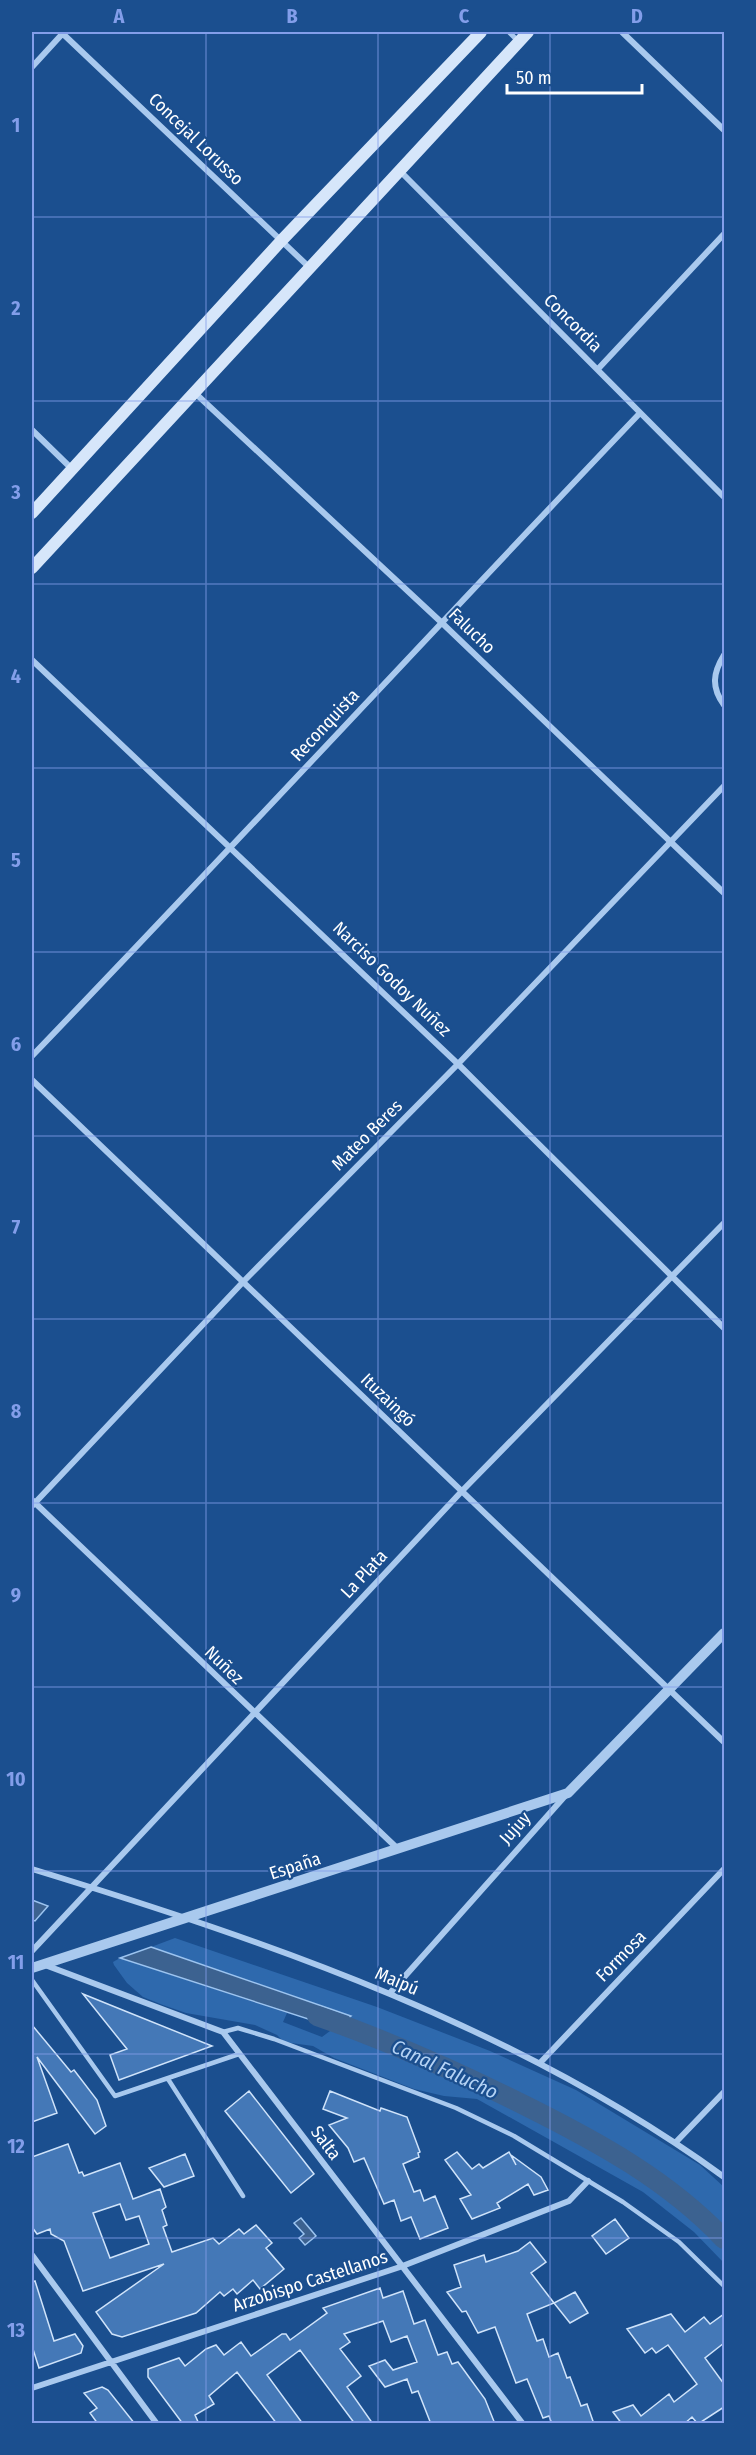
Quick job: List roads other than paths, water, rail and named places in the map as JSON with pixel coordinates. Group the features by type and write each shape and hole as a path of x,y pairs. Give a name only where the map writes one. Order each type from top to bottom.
{"main road":[{"path":"32,513 282,241 481,32"},
{"path":"32,568 528,32"}],"street":[{"name":"Concejal Lorusso","path":"63,32 310,268"},
{"path":"32,67 63,32"},
{"path":"509,32 519,41"},
{"path":"622,32 724,130"},
{"name":"Concordia","path":"400,171 724,497"},
{"path":"598,369 724,234"},
{"name":"Falucho","path":"195,393 441,622 724,893"},
{"name":"Reconquista","path":"32,1056 232,848 441,622 640,414"},
{"path":"32,430 72,469"},
{"path":"724,655 714,670 716,693 724,705"},
{"name":"Narciso Godoy Nuñez","path":"32,660 458,1064 724,1328"},
{"name":"Mateo Beres","path":"32,1503 724,786"},
{"name":"Ituzaingó","path":"32,1080 724,1742"},
{"name":"La Plata","path":"32,1951 89,1887 462,1491 724,1223"},
{"name":"Nuñez","path":"32,1503 398,1849"},
{"name":"Jujuy","path":"390,1993 568,1793 724,1632"},
{"name":"España","path":"32,1968 188,1919 568,1793"},
{"name":"Maipú","path":"32,1869 188,1919 390,1993 540,2063 676,2142 724,2177"},
{"name":"Formosa","path":"540,2063 724,1869"},
{"path":"43,1964 223,2032"},
{"name":"Salta","path":"223,2032 400,2267 523,2424"},
{"path":"676,2142 724,2092"},
{"name":"Arzobispo Castellanos","path":"32,2388 400,2267 569,2201 588,2181"},
{"path":"32,2255 157,2424"}],"lane":[{"path":"32,1980 115,2096 239,2054"},
{"path":"223,2032 238,2028 274,2039 456,2108 514,2136 588,2181 679,2242 724,2286"},
{"path":"168,2079 243,2196"}],"waterway":[{"name":"Canal Falucho","path":"317,2016 397,2046 449,2069 606,2148 680,2198 724,2239"}]}
